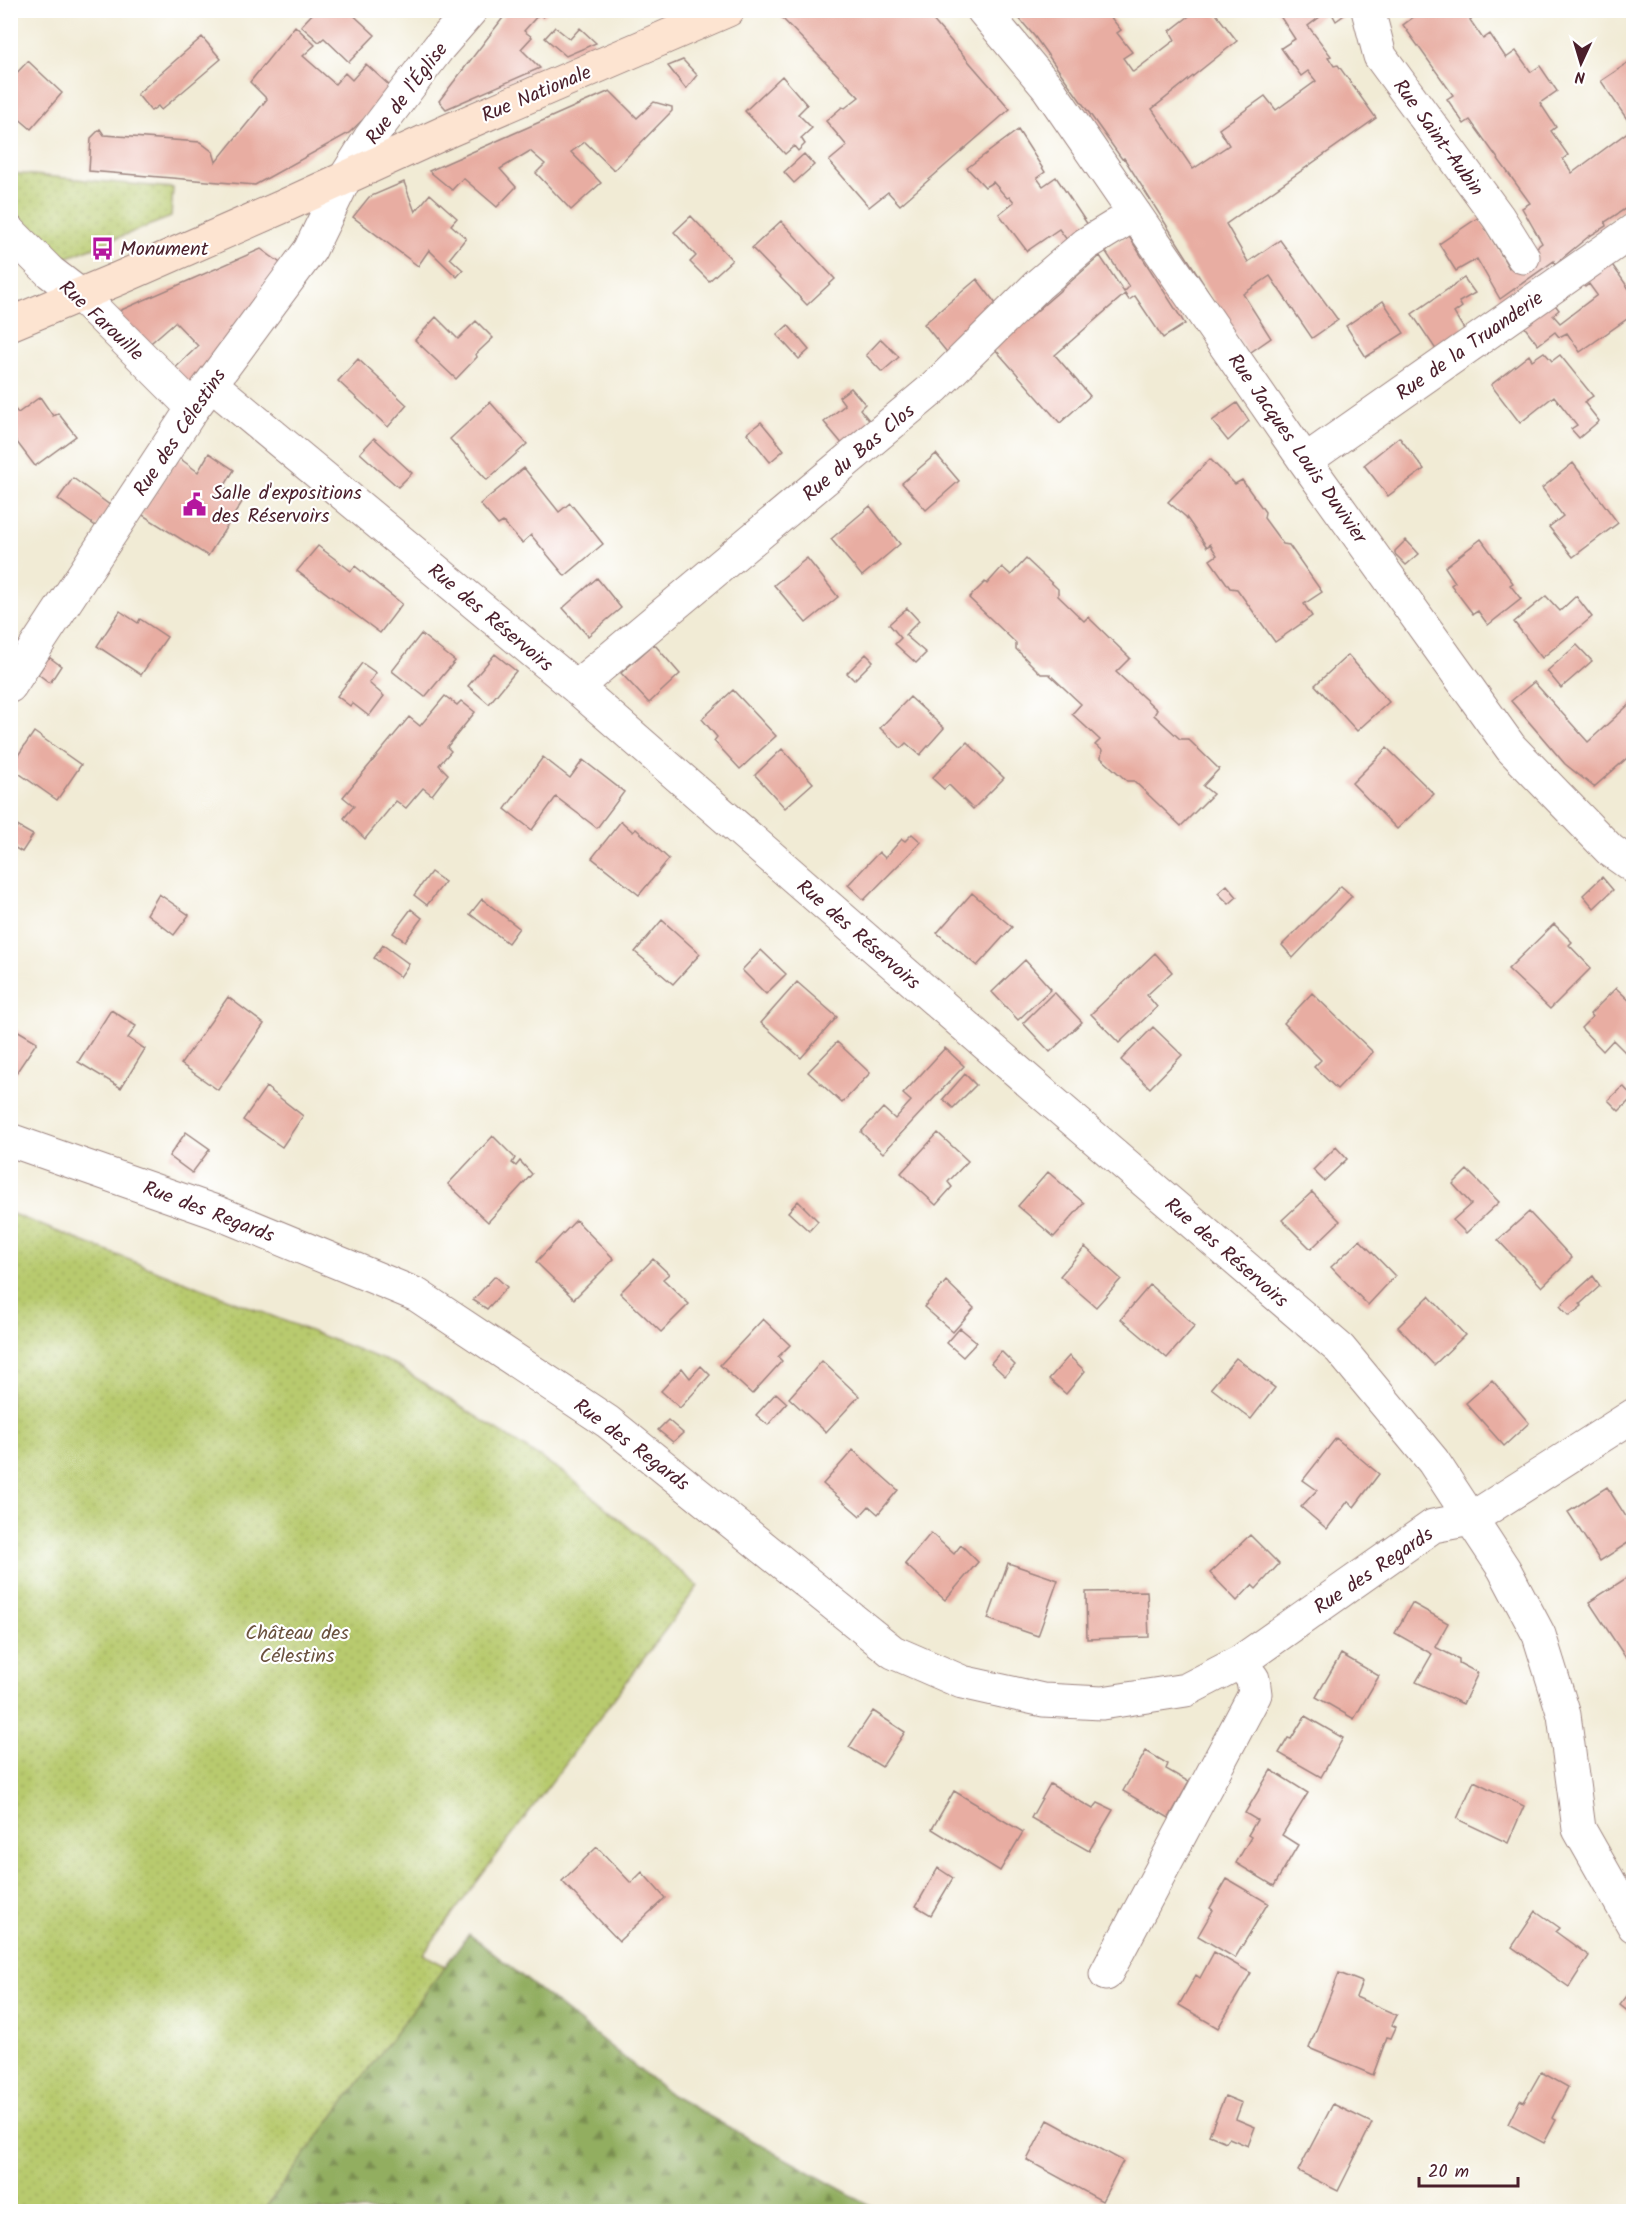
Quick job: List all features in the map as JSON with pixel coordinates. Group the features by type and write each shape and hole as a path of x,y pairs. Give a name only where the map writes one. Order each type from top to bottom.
{"main road":[{"name":"Rue Nationale","path":"10,324 728,10"}],"street":[{"name":"Rue de l'Église","path":"345,178 370,138 439,47 471,10"},
{"name":"Rue Jacques Louis Duvivier","path":"982,10 1048,88 1305,460 1511,748 1610,850 1634,867"},
{"name":"Rue Saint-Aubin","path":"1368,10 1380,56 1538,272"},
{"name":"Rue des Célestins","path":"10,686 202,396 310,250 345,178"},
{"name":"Rue du Bas Clos","path":"576,687 935,387 1038,285 1086,244 1135,214"},
{"name":"Rue de la Truanderie","path":"1305,460 1538,272 1634,230"},
{"name":"Rue Farouille","path":"10,232 50,272 202,396"},
{"name":"Rue des Réservoirs","path":"202,396 576,687 1340,1349 1432,1461 1504,1569 1539,1635 1564,1715 1580,1829 1634,1926"},
{"name":"Rue des Regards","path":"10,1140 216,1212 417,1295 608,1422 893,1652 962,1682 1043,1700 1102,1703 1186,1690 1240,1662 1433,1526 1471,1519 1634,1415"},
{"path":"1106,1974 1255,1694 1253,1679 1240,1662"}],"green space":[{"path":"11,173 173,188 171,217 53,263 11,216"},
{"name":"Château des Célestins","path":"10,1213 394,1364 566,1474 698,1586 423,1954 467,1978 803,2211 11,2211"},
{"path":"469,1934 671,2095 880,2211 263,2211"}],"building":[{"path":"316,10 348,10 375,35 349,62 324,38 319,42 301,26"},
{"path":"509,10 550,10 543,17 539,14 524,31 532,37 521,49 540,68 446,109 439,101"},
{"path":"795,10 924,10 1010,109 900,205 888,192 869,207 829,161 847,146 826,121 842,107 845,108 859,97 781,17"},
{"path":"1012,10 1105,10 1121,30 1117,33 1132,52 1123,58 1133,72 1175,40 1170,31 1197,10 1213,10 1237,41 1152,109 1193,169 1229,145 1219,129 1265,96 1276,110 1316,81 1308,71 1301,76 1281,48 1295,39 1276,10 1329,10 1308,26 1331,56 1328,57 1334,66 1338,65 1376,118 1226,224 1248,262 1280,240 1338,320 1312,338 1270,276 1243,294 1271,338 1248,354 1124,158 1122,159 1035,37"},
{"path":"1330,10 1345,10 1347,13 1336,21"},
{"path":"1423,10 1483,10 1470,20 1483,39 1490,34 1506,58 1516,51 1531,72 1540,66 1557,91 1540,103 1556,127 1551,131 1568,155 1563,159 1572,173 1633,128 1601,81 1634,59 1634,203 1605,222 1606,226 1588,237 1555,264 1554,261 1500,299 1477,259 1456,271 1439,244 1479,217 1509,268 1542,243 1522,208 1530,203 1470,120 1464,124 1447,99 1453,95 1403,25"},
{"path":"295,26 315,45 303,56 335,84 345,73 352,80 366,64 391,87 379,104 349,133 255,185 89,171 91,138 100,129 104,135 200,142 213,152 216,162 267,99 250,82"},
{"path":"555,27 570,39 580,28 596,43 566,56 545,38"},
{"path":"202,37 221,59 161,110 158,106 151,111 137,94"},
{"path":"683,60 697,75 686,89 668,66"},
{"path":"28,61 62,93 31,129 10,111 10,80"},
{"path":"782,76 807,105 798,114 812,128 801,138 805,144 798,151 794,146 785,154 745,111"},
{"path":"610,91 637,118 654,102 672,107 672,111 614,170 585,142 571,152 601,183 571,210 536,173 545,164 530,151 500,169 516,187 497,207 463,178 452,190 429,171"},
{"path":"1018,130 1045,172 1037,178 1043,186 1056,177 1092,231 1070,244 1059,229 1027,251 999,214 1014,202 1010,197 1007,198 993,182 985,187 967,168"},
{"path":"804,154 814,165 794,183 784,172"},
{"path":"404,182 415,212 430,194 457,218 451,225 466,238 450,258 463,270 457,277 429,250 418,266 353,217 369,197"},
{"path":"691,216 732,260 709,281 690,262 696,256 674,232"},
{"path":"781,221 835,279 807,305 752,248"},
{"path":"1128,235 1185,324 1163,338 1135,296 1129,300 1125,294 1055,355 1090,396 1060,423 994,348 1100,256 1124,292 1129,287 1106,252"},
{"path":"261,249 287,268 194,387 171,372 198,346 175,322 145,348 112,314"},
{"path":"1606,256 1634,296 1634,314 1580,352 1567,333 1559,337 1555,332 1538,345 1523,325 1549,297 1559,310 1553,315 1560,323 1597,295 1589,284 1585,287 1578,277"},
{"path":"1464,278 1475,293 1459,302 1462,307 1454,313 1467,334 1439,354 1412,314"},
{"path":"977,279 1002,312 950,356 924,324"},
{"path":"1383,301 1404,333 1366,357 1346,326"},
{"path":"436,317 458,339 476,321 493,338 476,354 477,357 456,379 415,340"},
{"path":"788,325 809,350 799,359 777,335"},
{"path":"881,339 899,357 882,372 866,355"},
{"path":"1544,352 1552,361 1560,355 1593,396 1584,402 1599,421 1579,438 1571,429 1577,425 1554,396 1520,423 1491,385 1529,355 1532,360"},
{"path":"358,359 407,405 388,427 338,381"},
{"path":"851,388 865,404 860,409 876,429 849,452 824,422 845,405 839,397"},
{"path":"40,397 53,416 58,413 76,436 35,466 10,433 10,408 13,407 18,413"},
{"path":"490,402 527,444 487,480 450,439"},
{"path":"1237,403 1249,421 1228,441 1212,421"},
{"path":"761,422 784,450 770,462 747,433"},
{"path":"1399,437 1424,469 1388,496 1364,465"},
{"path":"374,438 412,473 398,487 360,453"},
{"name":"Salle d'expositions des Réservoirs","path":"209,453 234,470 224,487 244,499 208,556 141,514 178,457 198,472"},
{"path":"936,454 959,481 926,510 902,483"},
{"path":"1210,459 1235,484 1242,480 1265,512 1264,518 1283,544 1289,545 1322,592 1304,604 1312,616 1275,642 1237,589 1230,588 1210,560 1217,555 1210,544 1207,547 1186,517 1168,502"},
{"path":"1573,463 1618,523 1573,557 1549,527 1563,516 1542,488"},
{"path":"524,468 559,512 570,503 603,544 565,576 531,535 522,543 503,522 498,525 480,504"},
{"path":"73,478 111,506 97,527 58,499"},
{"path":"870,506 900,544 862,576 831,539"},
{"path":"1481,539 1513,583 1510,585 1521,599 1488,625 1478,611 1473,614 1451,585 1455,582 1445,567"},
{"path":"1406,540 1419,554 1406,565 1395,554 1395,551"},
{"path":"318,546 351,571 355,566 402,604 380,633 297,571"},
{"path":"807,558 838,597 806,623 774,585"},
{"path":"1026,559 1058,589 1058,596 1084,621 1088,617 1130,658 1116,672 1157,710 1154,715 1180,739 1188,739 1219,769 1203,786 1213,794 1181,826 1134,781 1127,781 1101,758 1102,750 1095,745 1100,740 1072,714 1081,704 1049,674 1041,674 1016,649 1016,643 969,598 985,582 987,584 1002,567 1011,575"},
{"path":"597,578 621,608 588,636 563,608"},
{"path":"1546,596 1560,611 1576,596 1592,617 1542,658 1514,622"},
{"path":"907,608 919,621 905,635 926,653 916,663 895,644 901,638 889,624"},
{"path":"120,611 138,623 140,619 167,637 141,675 97,646"},
{"path":"421,634 455,661 425,697 392,671"},
{"path":"10,636 22,645 10,656"},
{"path":"654,644 680,674 649,703 621,673"},
{"path":"1577,645 1592,661 1561,688 1547,671"},
{"path":"495,654 516,671 489,704 468,686"},
{"path":"866,654 873,661 854,680 847,673"},
{"path":"1348,655 1389,702 1357,731 1315,685"},
{"path":"49,657 61,666 50,683 38,674"},
{"path":"362,663 376,673 369,683 384,696 369,716 352,703 350,706 337,696"},
{"path":"1534,682 1588,742 1634,700 1634,752 1594,787 1565,764 1511,701"},
{"path":"733,690 776,736 740,769 714,741 717,737 702,719"},
{"path":"445,696 457,705 461,701 475,712 447,747 451,751 439,765 448,774 432,795 423,788 406,808 396,801 365,839 344,818 354,806 343,797 409,717 420,726"},
{"path":"910,697 944,728 920,755 906,743 901,748 880,728"},
{"path":"34,732 81,765 57,800 10,767"},
{"path":"967,742 1004,778 973,809 949,785 944,789 932,778"},
{"path":"1387,748 1434,794 1397,829 1352,783"},
{"path":"782,749 813,783 785,808 755,775"},
{"path":"543,757 570,778 583,760 624,792 597,828 556,797 532,830 505,809"},
{"path":"621,821 633,832 636,829 669,859 639,895 592,858"},
{"path":"10,822 33,835 22,852 10,845"},
{"path":"912,834 921,842 864,900 848,885 879,852 885,858 902,839 905,841"},
{"path":"431,872 445,882 427,905 414,895"},
{"path":"1602,877 1613,890 1594,908 1583,895"},
{"path":"1227,885 1237,897 1229,904 1218,893"},
{"path":"1341,886 1352,896 1293,958 1282,945"},
{"path":"972,893 1012,927 977,966 937,933"},
{"path":"159,894 189,915 174,935 147,914"},
{"path":"482,899 519,928 508,943 470,914"},
{"path":"411,909 422,918 405,941 393,933"},
{"path":"662,920 700,954 673,984 635,952"},
{"path":"1554,924 1572,942 1569,945 1591,968 1550,1009 1508,969"},
{"path":"383,945 409,964 400,977 374,958"},
{"path":"761,950 786,974 766,994 742,970"},
{"path":"1155,953 1172,972 1147,995 1157,1007 1119,1043 1091,1014"},
{"path":"1025,960 1051,989 1018,1020 992,992"},
{"path":"797,982 837,1017 801,1058 761,1023"},
{"path":"1616,988 1634,1005 1634,1057 1632,1059 1613,1040 1603,1051 1581,1028 1592,1017 1590,1014"},
{"path":"1054,992 1082,1022 1050,1052 1023,1023"},
{"path":"1312,993 1373,1052 1337,1089 1314,1067 1321,1060 1284,1023"},
{"path":"228,997 264,1024 218,1090 181,1064"},
{"path":"111,1010 136,1026 128,1038 145,1049 121,1088 78,1062"},
{"path":"10,1026 37,1042 16,1073 10,1070"},
{"path":"1153,1027 1182,1055 1150,1088 1121,1060"},
{"path":"837,1042 870,1073 842,1103 808,1072"},
{"path":"945,1048 964,1066 883,1153 861,1132 883,1108 895,1119 911,1101 903,1094"},
{"path":"965,1074 976,1085 953,1108 943,1099"},
{"path":"1623,1086 1633,1097 1619,1111 1608,1100"},
{"path":"266,1087 303,1116 282,1147 243,1120"},
{"path":"186,1132 210,1149 192,1173 169,1156"},
{"path":"938,1133 968,1161 948,1182 952,1187 936,1205 901,1173"},
{"path":"493,1136 515,1158 512,1163 516,1166 520,1161 532,1174 488,1222 448,1184"},
{"path":"1336,1147 1347,1159 1324,1181 1313,1170"},
{"path":"1467,1170 1499,1202 1466,1233 1453,1220 1471,1204 1453,1184"},
{"path":"1048,1172 1084,1203 1054,1237 1018,1206"},
{"path":"1312,1192 1340,1221 1311,1249 1282,1220"},
{"path":"798,1201 818,1221 809,1231 788,1212"},
{"path":"1529,1212 1572,1258 1542,1287 1498,1240"},
{"path":"576,1220 614,1259 574,1299 536,1262"},
{"path":"1360,1240 1395,1276 1368,1305 1331,1267"},
{"path":"1085,1247 1121,1279 1096,1307 1060,1276"},
{"path":"653,1259 669,1274 663,1279 689,1304 661,1332 620,1293"},
{"path":"495,1276 507,1287 487,1309 473,1300"},
{"path":"1593,1276 1600,1286 1580,1304 1582,1306 1569,1316 1560,1306"},
{"path":"946,1281 974,1308 953,1332 924,1307"},
{"path":"1150,1285 1195,1326 1167,1358 1121,1319"},
{"path":"1429,1296 1465,1335 1434,1365 1398,1327"},
{"path":"763,1319 790,1345 778,1357 782,1361 752,1394 720,1365"},
{"path":"960,1328 977,1342 963,1357 947,1343"},
{"path":"1001,1351 1015,1365 1005,1376 991,1363"},
{"path":"1069,1356 1085,1371 1066,1394 1049,1379"},
{"path":"1236,1358 1275,1388 1251,1419 1211,1388"},
{"path":"822,1361 859,1396 826,1432 789,1398"},
{"path":"701,1366 710,1375 680,1408 661,1391 682,1368 690,1378"},
{"path":"1492,1380 1529,1423 1504,1446 1466,1403"},
{"path":"776,1393 787,1403 768,1425 756,1415"},
{"path":"668,1420 683,1433 673,1442 658,1430"},
{"path":"1336,1438 1379,1474 1354,1507 1348,1501 1327,1529 1301,1507 1317,1490 1303,1480"},
{"path":"853,1450 898,1490 878,1514 869,1506 860,1516 823,1484"},
{"path":"1607,1487 1634,1529 1634,1539 1600,1561 1568,1512"},
{"path":"931,1533 954,1554 961,1545 978,1562 945,1600 905,1564"},
{"path":"1250,1535 1279,1564 1256,1589 1252,1585 1237,1601 1210,1573"},
{"path":"1008,1563 1058,1580 1038,1636 988,1619"},
{"path":"1628,1577 1634,1587 1634,1654 1626,1658 1589,1602"},
{"path":"1147,1591 1149,1637 1087,1639 1086,1592"},
{"path":"1412,1603 1448,1623 1435,1647 1459,1659 1459,1663 1478,1673 1463,1704 1416,1682 1432,1654 1395,1633"},
{"path":"1341,1654 1379,1676 1354,1719 1316,1697"},
{"path":"873,1711 905,1732 882,1767 849,1747"},
{"path":"1305,1716 1343,1738 1321,1777 1279,1753"},
{"path":"1146,1751 1168,1764 1166,1769 1189,1782 1169,1818 1123,1791"},
{"path":"1271,1770 1308,1793 1282,1835 1298,1845 1274,1886 1236,1863 1251,1837 1248,1835 1257,1820 1245,1813"},
{"path":"1474,1781 1524,1806 1508,1843 1457,1819"},
{"path":"1050,1784 1093,1809 1098,1803 1113,1810 1089,1851 1031,1818"},
{"path":"954,1791 1023,1832 1000,1871 932,1829"},
{"path":"597,1847 631,1883 642,1872 665,1898 619,1941 562,1881"},
{"path":"938,1868 953,1878 931,1915 916,1906"},
{"path":"1227,1879 1268,1903 1235,1958 1198,1936 1213,1910 1210,1908"},
{"path":"1536,1911 1560,1928 1556,1932 1589,1956 1569,1987 1512,1947"},
{"path":"1214,1952 1251,1973 1218,2028 1179,2005 1196,1975 1200,1978"},
{"path":"1339,1973 1362,1982 1356,1997 1397,2015 1392,2025 1396,2027 1391,2038 1387,2037 1373,2075 1309,2048"},
{"path":"1634,1987 1634,2016 1620,2005"},
{"path":"1541,2072 1568,2087 1552,2118 1556,2120 1544,2143 1508,2124 1520,2100 1524,2102"},
{"path":"1225,2096 1242,2103 1236,2119 1255,2127 1248,2146 1229,2138 1226,2142 1209,2135"},
{"path":"1333,2104 1372,2123 1338,2191 1298,2171"},
{"path":"1048,2120 1123,2161 1102,2201 1027,2160"}],"place":[{"name":"Monument","path":"102,248"},
{"name":"Salle d'expositions des Réservoirs","path":"194,504"}]}
